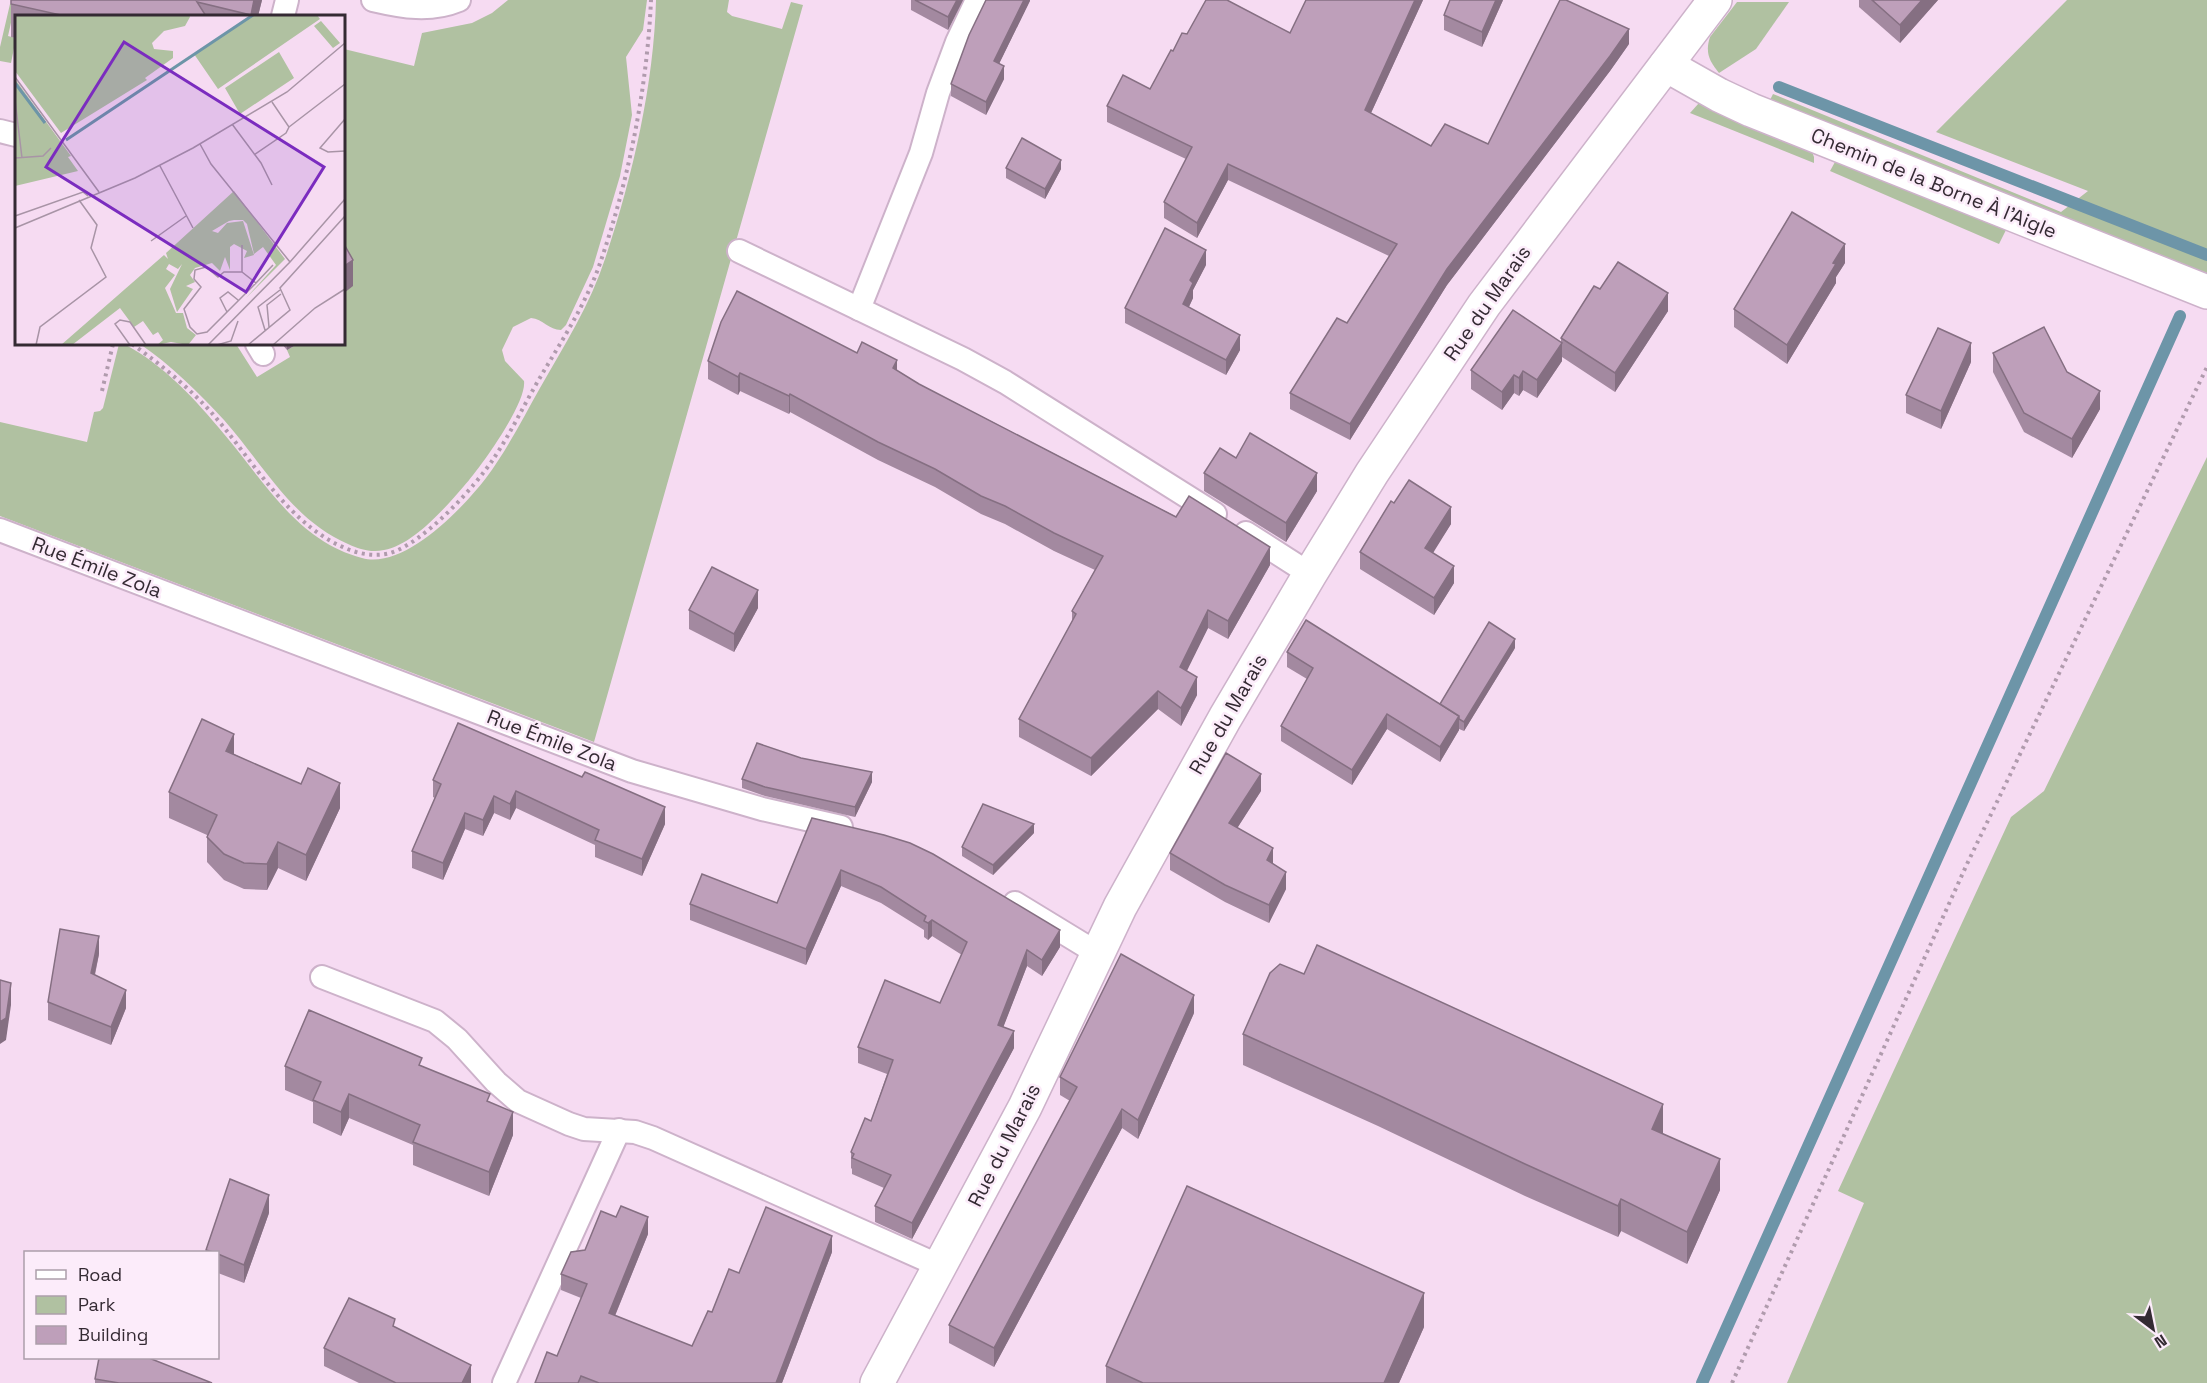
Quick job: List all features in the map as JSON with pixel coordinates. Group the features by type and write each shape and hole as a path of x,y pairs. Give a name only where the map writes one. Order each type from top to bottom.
{"street":[{"name":"Rue du Marais","path":"877,1383 1025,1107 1097,953 1135,879 1310,574 1372,473 1484,305 1715,0"},
{"name":"Chemin de la Borne À l'Aigle","path":"1657,76 1719,95 1751,110 2207,292"}],"lane":[{"path":"283,15 287,0"},
{"path":"373,0 404,7 424,8 442,6 459,0"},
{"path":"859,309 921,153 938,93 954,51 977,0"},
{"path":"0,131 15,135"},
{"path":"739,251 963,359 1005,382 1310,574"},
{"name":"Rue Émile Zola","path":"0,530 632,771 762,809 866,833"},
{"path":"999,894 1097,953"},
{"path":"322,977 435,1021 457,1039 496,1082 518,1101 584,1129 635,1132 652,1138 940,1266"},
{"path":"504,1383 619,1130"}],"path":[{"path":"133,345 161,364 194,394 286,504 315,531 338,545 366,555 392,553 409,544 443,518 471,488 493,459 568,330 590,287 617,207 632,146 644,68 651,0"},
{"path":"102,391 113,345"},
{"path":"1732,1383 1967,864 2207,367"}],"green space":[{"path":"508,0 647,0 643,30 626,57 632,115 620,176 593,267 566,325 561,330 557,330 531,318 513,327 502,350 505,361 524,381 523,391 511,419 491,451 438,515 417,533 395,547 374,551 361,549 328,534 310,521 280,490 224,420 194,389 141,345 237,345 257,377 290,357 287,350 295,345 345,345 345,49 414,66 422,33 472,23 492,13"},
{"path":"656,0 729,0 727,12 732,16 782,29 791,2 803,5 594,742 0,516 0,422 87,442 94,412 103,408 119,345 126,345 165,372 190,396 284,507 300,524 319,538 339,550 362,558 378,559 396,555 431,534 476,491 494,467 592,293 615,228 640,131 654,32"},
{"path":"2067,0 2207,0 2207,283 1768,104 1773,94 2061,212 2088,191 1936,132"},
{"path":"1737,2 1789,2 1756,49 1719,73 1709,56 1710,37"},
{"path":"10,4 15,5 8,36 15,38 11,63 0,61 0,47"},
{"path":"1699,103 1811,149 1814,163 1690,113"},
{"path":"1838,160 2008,226 1999,244 1830,171"},
{"path":"2207,457 2207,1383 1787,1383 1864,1203 1838,1191 2011,817 2044,791"}],"building":[{"path":"11,0 254,0 251,15 197,2 205,15 60,15 11,4"},
{"path":"915,0 957,0 948,17"},
{"path":"986,0 1024,0 994,61 1004,66 986,102 951,84 969,35"},
{"path":"1206,0 1227,0 1290,33 1306,0 1415,0 1365,110 1431,146 1445,124 1488,144 1560,0 1566,0 1629,29 1447,269 1350,424 1290,393 1337,318 1347,323 1397,244 1228,164 1197,223 1164,202 1192,147 1107,106 1123,75 1150,89 1171,50 1173,51 1182,33 1187,34"},
{"path":"1450,0 1496,0 1482,32 1444,15"},
{"path":"1872,0 1922,0 1900,25"},
{"path":"1022,138 1061,160 1045,189 1006,168"},
{"path":"1792,212 1845,244 1833,263 1836,264 1787,345 1734,309"},
{"path":"1165,228 1206,250 1190,280 1193,283 1183,304 1240,335 1226,360 1125,308"},
{"path":"345,246 353,260 345,265"},
{"path":"1618,262 1668,293 1615,373 1561,338 1594,286 1600,289"},
{"path":"737,291 857,353 862,342 897,360 893,368 919,384 1176,517 1189,496 1270,547 1228,621 1208,610 1180,667 1197,677 1181,708 1158,691 1091,758 1019,719 1076,614 1072,611 1103,556 981,496 935,469 878,442 790,394 789,396 740,373 738,377 708,361 721,322"},
{"path":"1513,310 1562,343 1537,380 1523,371 1519,378 1514,375 1502,392 1471,370"},
{"path":"2044,327 2067,372 2100,391 2072,439 2024,413 1993,353"},
{"path":"1938,328 1971,343 1941,411 1906,395"},
{"path":"1250,433 1317,473 1286,523 1204,473 1220,448 1236,458"},
{"path":"1409,480 1451,507 1425,548 1454,566 1434,598 1360,552 1391,501 1394,503"},
{"path":"712,567 758,590 734,634 689,610"},
{"path":"1306,620 1459,716 1440,747 1387,714 1352,770 1281,726 1313,668 1287,652"},
{"path":"1489,622 1515,639 1464,722 1440,704"},
{"path":"202,719 234,734 226,751 301,784 308,768 340,783 306,855 278,842 267,864 244,863 224,854 207,837 217,815 169,792"},
{"path":"458,723 582,777 585,772 665,807 642,859 595,840 599,830 516,791 510,804 494,796 483,820 465,813 443,863 412,851 441,784 433,780"},
{"path":"757,743 801,758 872,772 855,807 765,787 742,779"},
{"path":"1226,753 1261,774 1229,823 1273,848 1267,860 1286,872 1269,905 1225,885 1170,853"},
{"path":"983,804 1034,824 993,865 962,847"},
{"path":"812,818 910,843 933,854 1060,930 1042,960 1027,950 998,1025 1014,1031 912,1223 875,1206 891,1175 852,1158 854,1154 851,1152 865,1118 871,1121 893,1060 858,1047 885,980 940,1003 967,942 932,920 928,923 924,921 926,916 881,887 841,870 806,949 690,904 702,874 777,903"},
{"path":"60,929 99,936 91,973 126,990 111,1027 48,1002"},
{"path":"1317,945 1663,1104 1652,1129 1720,1159 1687,1232 1621,1199 1618,1206 1243,1034 1270,973 1280,964 1304,974"},
{"path":"1121,954 1194,995 1138,1120 1122,1109 994,1348 949,1325 1077,1087 1060,1077"},
{"path":"0,980 11,983 6,1018 0,1022"},
{"path":"309,1010 422,1058 419,1065 490,1094 487,1101 513,1112 489,1172 413,1142 420,1125 349,1094 341,1112 313,1100 321,1082 285,1066"},
{"path":"230,1179 269,1195 244,1265 219,1254 219,1251 206,1250"},
{"path":"1187,1186 1424,1293 1384,1383 1143,1383 1106,1366"},
{"path":"621,1206 648,1217 609,1313 692,1346 708,1311 712,1312 729,1269 739,1273 766,1207 832,1236 776,1383 599,1383 581,1376 578,1383 535,1383 547,1352 557,1356 587,1284 561,1274 571,1252 585,1250 601,1211 616,1217"},
{"path":"349,1298 395,1319 393,1326 471,1365 462,1383 396,1383 324,1348"},
{"path":"99,1359 152,1359 212,1383 119,1383 95,1379"}],"waterway":[{"path":"1779,87 2207,255"},
{"path":"1702,1383 2180,316"}]}
